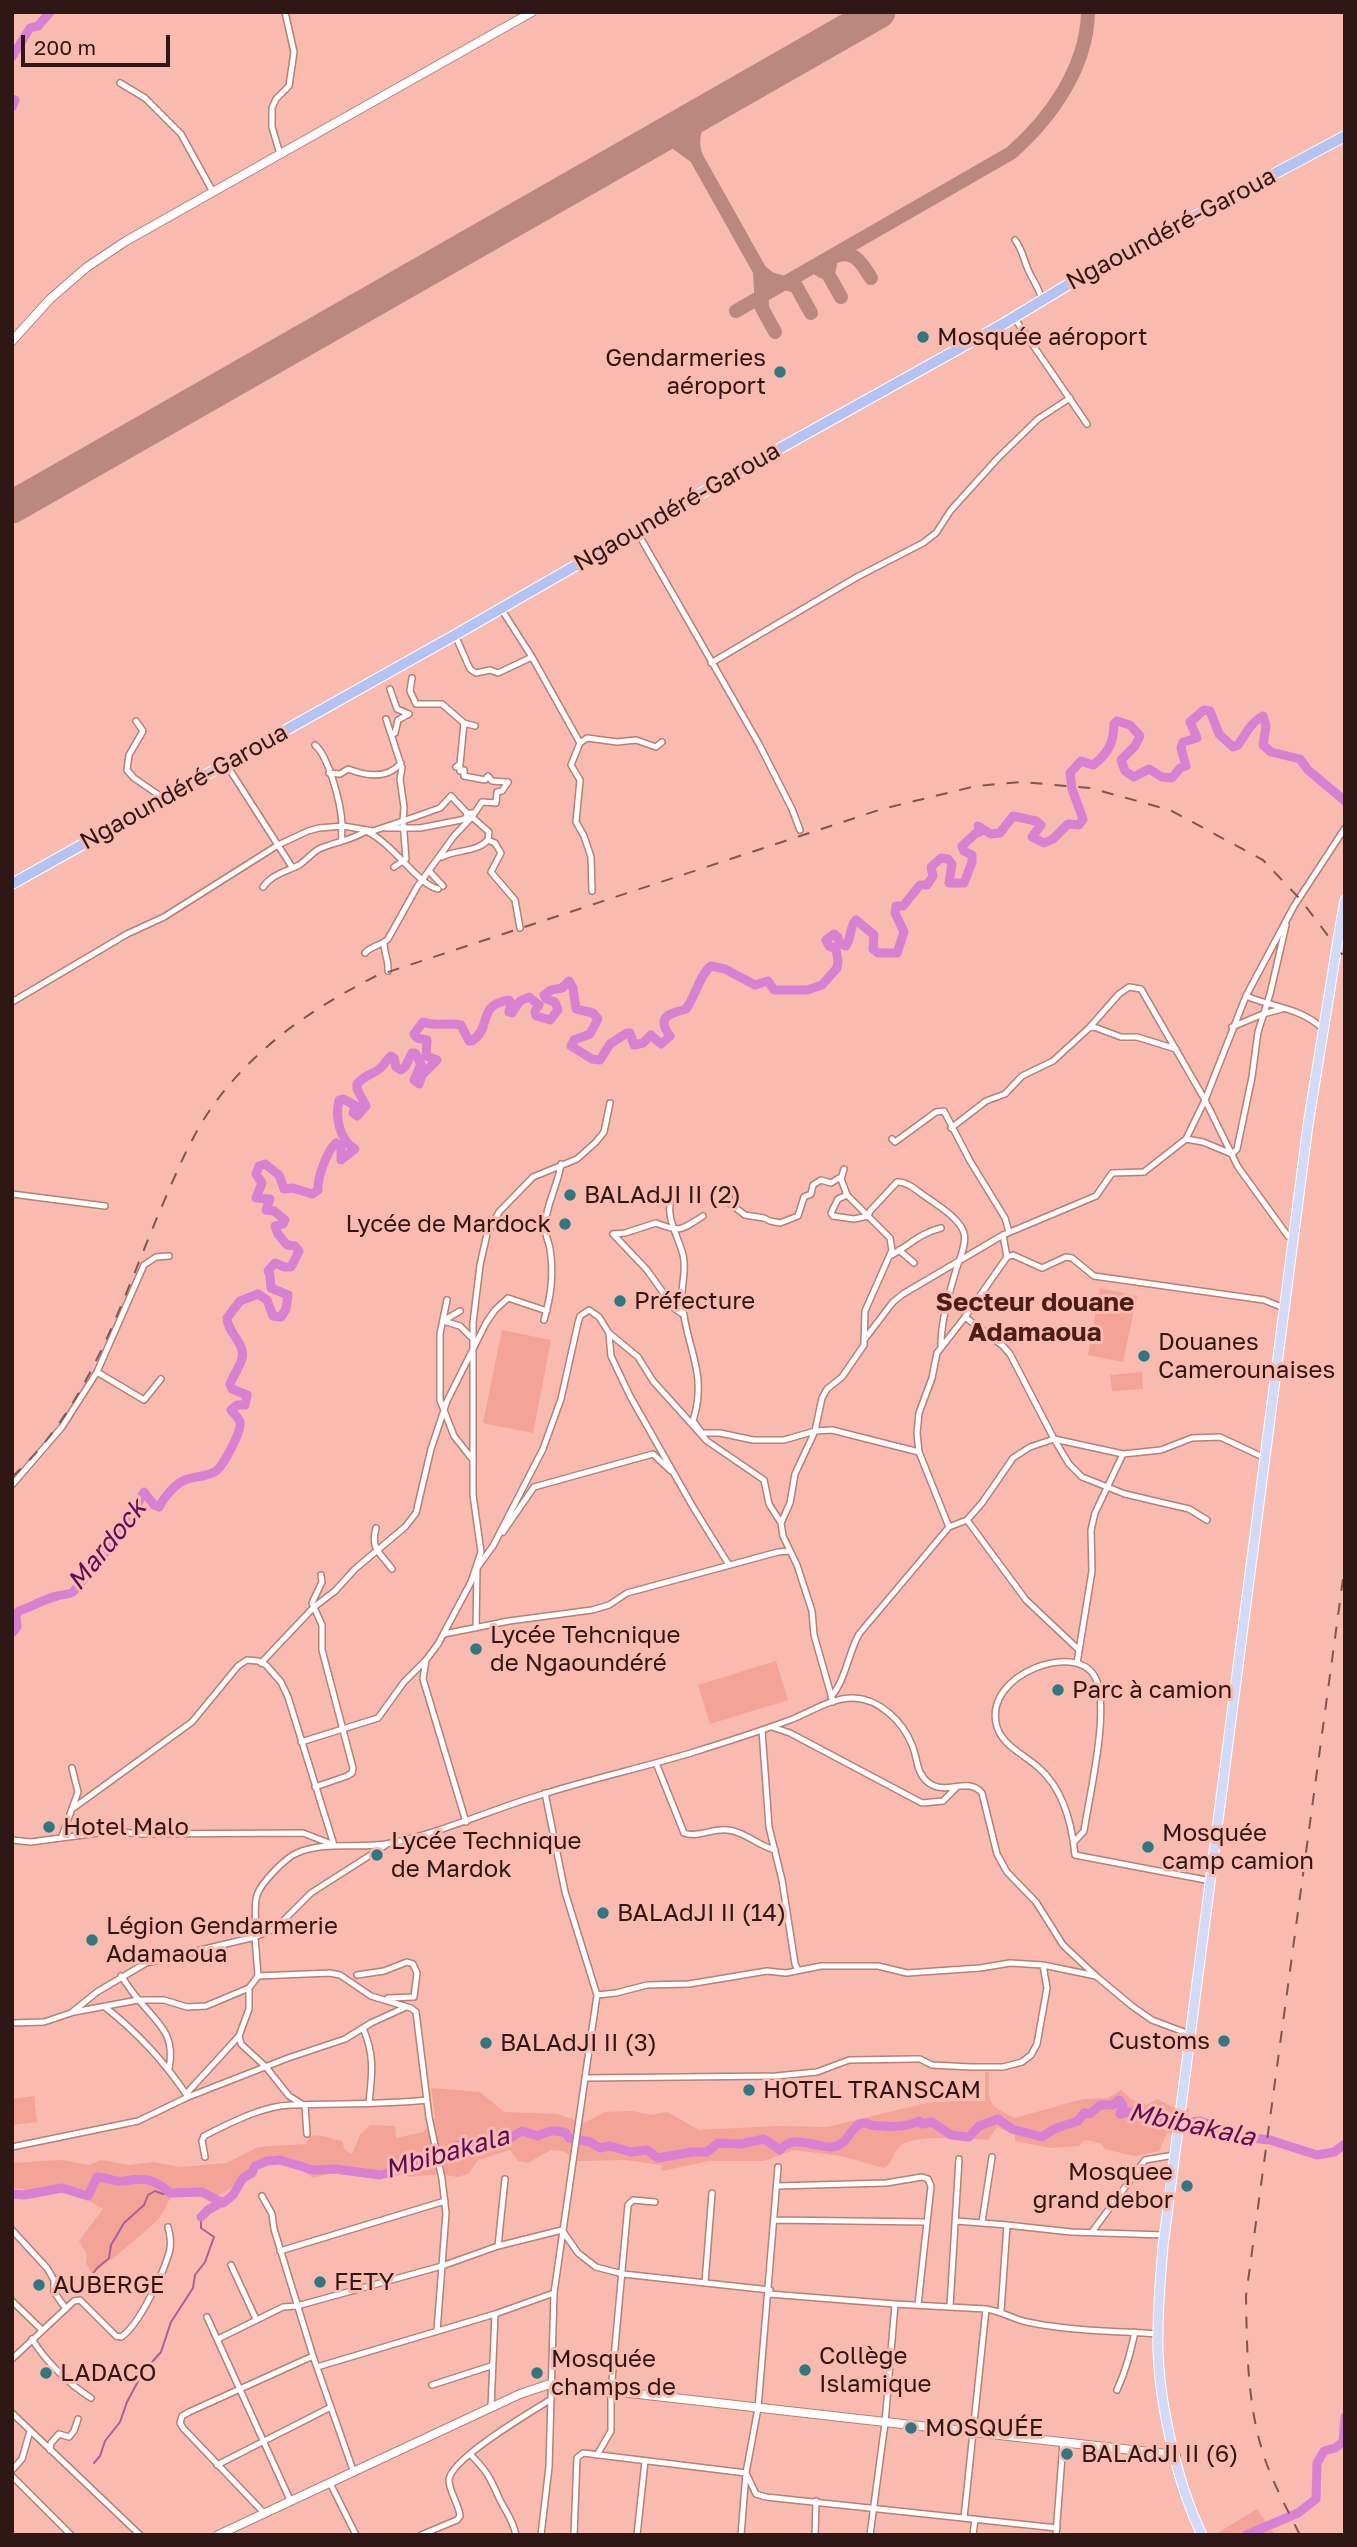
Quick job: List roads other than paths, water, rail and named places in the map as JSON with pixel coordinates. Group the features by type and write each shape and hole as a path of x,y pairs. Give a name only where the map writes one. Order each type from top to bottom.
{"highway":[{"name":"Ngaoundéré-Garoua","path":"12,884 992,331 1013,316 1341,138"}],"main road":[{"path":"1202,2535 1184,2487 1161,2379 1157,2334 1164,2235 1284,1308 1322,1028 1345,900"}],"street":[{"path":"280,154 272,127 272,108 276,99 289,86 294,52 285,12"},
{"path":"12,341 50,299 87,267 127,241 532,12"},
{"path":"120,83 145,99 181,134 212,192"},
{"path":"1015,240 1024,254 1042,300"},
{"path":"1013,316 1087,424"},
{"path":"711,663 936,533 951,510 998,458 1038,419 1070,398"},
{"path":"636,530 759,744 800,830"},
{"path":"500,607 532,657 580,743"},
{"path":"455,635 470,669 476,673 490,670 498,673 532,657"},
{"path":"412,678 410,691 416,704 442,704 464,723 475,726"},
{"path":"390,689 397,709 409,714 398,720 395,733 391,734"},
{"path":"386,719 401,763 402,828 406,848 404,860 394,867"},
{"path":"136,721 143,731 130,755 127,770 134,778 163,797"},
{"path":"388,971 389,961 383,949 384,943 422,880 482,802 496,803 497,792 502,791 507,782 492,781 488,776 485,780 464,776 464,770 460,771 460,767 456,766 460,764 463,755 464,723"},
{"path":"592,891 591,857 576,822 580,780 571,765 580,743 587,738 617,742 636,740 656,747 662,742"},
{"path":"315,745 325,756 337,791 342,841"},
{"path":"329,773 340,774 348,769 357,774 379,776 394,771 401,763"},
{"path":"226,764 292,867"},
{"path":"263,887 271,878 300,864 318,849 350,841 366,831 383,828 440,808 451,796 489,832 488,840"},
{"path":"383,828 420,828 461,820 471,815"},
{"path":"12,1002 127,934 164,917 234,870 278,845 319,828 342,826 366,831 385,842 431,888 440,888 430,872"},
{"path":"864,1340 893,1302 1006,1233 1096,1196 1112,1173 1144,1172 1186,1139 1205,1100 1246,996 1289,915 1345,828"},
{"path":"439,859 450,853 475,848 488,840"},
{"path":"488,840 495,843 501,853 491,872 514,900 520,928"},
{"path":"1232,1154 1237,1149 1258,1032 1289,915"},
{"path":"366,954 373,945 384,943"},
{"path":"951,1128 986,1101 1005,1094 1022,1076 1053,1061 1089,1028 1119,994 1135,986 1141,989 1176,1049 1232,1154 1261,1201 1288,1236"},
{"path":"1246,996 1267,1005 1303,1013 1322,1028"},
{"path":"1232,1027 1283,1009"},
{"path":"1089,1028 1094,1027 1121,1037 1137,1037 1176,1049"},
{"path":"476,1628 477,1568 481,1552 474,1508 474,1339 480,1265 490,1225 533,1177 577,1159 604,1132 610,1102"},
{"path":"892,1139 895,1142 940,1110 947,1115 951,1128 1005,1218 1007,1256 965,1317 941,1345 919,1413 919,1452 949,1527"},
{"path":"1186,1139 1203,1142 1232,1154"},
{"path":"544,1320 552,1290 550,1248 545,1229 547,1210 559,1179 561,1164"},
{"path":"844,1169 841,1179 847,1195 914,1263"},
{"path":"729,1197 728,1202 745,1215 780,1223 798,1216 804,1197 810,1194 813,1185 821,1180 831,1182 841,1179"},
{"path":"868,1216 897,1182 905,1182 945,1211 964,1234 941,1345"},
{"path":"673,1193 669,1206 683,1255 684,1315 698,1374 699,1403 693,1421 702,1433 720,1433 752,1440 784,1440 824,1430 919,1452"},
{"path":"12,1194 105,1206"},
{"path":"847,1195 841,1197 831,1209 833,1216 855,1219 868,1216"},
{"path":"684,1315 675,1309 648,1270 613,1234 656,1223 674,1230 685,1228 703,1216"},
{"path":"890,1256 923,1233 941,1228"},
{"path":"781,1523 790,1503 795,1474 815,1431 818,1411 827,1389 842,1377 861,1352 865,1311 890,1256 892,1243"},
{"path":"1007,1256 1013,1255 1042,1268 1066,1257 1072,1258 1094,1276 1264,1300 1284,1308"},
{"path":"12,1485 62,1427 97,1372 144,1265 156,1257 169,1256"},
{"path":"261,1663 313,1606 335,1591 355,1569 405,1527 416,1513 431,1449 444,1409 464,1371 468,1356 495,1310 508,1298 547,1311"},
{"path":"447,1300 439,1334 440,1400 454,1436 473,1460"},
{"path":"494,1546 533,1474 551,1430 580,1316 589,1310 594,1312 609,1333 638,1357 661,1390 706,1441 764,1480 769,1504 781,1523 812,1611 814,1635 832,1700"},
{"path":"443,1321 460,1311"},
{"path":"965,1317 1010,1354 1054,1440 1069,1464 1082,1477 1125,1494 1189,1509 1207,1520"},
{"path":"443,1321 460,1326 474,1339"},
{"path":"609,1333 611,1356 630,1396 729,1565"},
{"path":"97,1372 144,1399 161,1378"},
{"path":"832,1700 859,1634 949,1527 967,1520 1013,1458 1030,1447 1054,1440 1124,1454 1161,1450 1192,1438 1220,1437 1265,1458"},
{"path":"302,1742 378,1718 444,1634 477,1568 534,1488 653,1454 678,1479"},
{"path":"1077,1663 1091,1571 1091,1530 1095,1513 1124,1454"},
{"path":"967,1520 1026,1600 1079,1650"},
{"path":"376,1528 373,1542 392,1569"},
{"path":"444,1634 509,1621 592,1610 608,1605 626,1592 790,1551"},
{"path":"315,1787 352,1773 344,1730 322,1650 322,1625 313,1606 314,1597 322,1582 321,1575"},
{"path":"72,1810 192,1721 238,1666 247,1660 261,1663 281,1682 334,1845"},
{"path":"426,1660 423,1679 466,1822"},
{"path":"1074,1842 1084,1831 1101,1724 1096,1678 1088,1668 1077,1663 1048,1664 1024,1672 1008,1685 998,1702 995,1721 1002,1739 1041,1769 1055,1788 1065,1805 1075,1855 1211,1881"},
{"path":"12,2023 44,2022 71,2013 138,2000 164,2000 187,2007 206,2006 249,1988 258,1976 255,1937 257,1894 277,1869 296,1853 334,1845 388,1844 466,1822 545,1793 656,1763 772,1727 832,1700 852,1698 871,1700 893,1717 912,1744 923,1778 936,1787 956,1788 968,1784 977,1787 982,1793 998,1854 1007,1872 1036,1902 1063,1945 1096,1976 1152,2020 1192,2035"},
{"path":"772,1727 790,1733 922,1803 943,1801 956,1788"},
{"path":"762,1730 769,1827 798,1970"},
{"path":"656,1763 684,1833 691,1836 718,1829 728,1830 744,1834 775,1850"},
{"path":"62,1836 78,1787 72,1768"},
{"path":"541,2535 549,2468 554,2294 597,1995 565,1892 545,1793"},
{"path":"12,1840 31,1842 113,1831 139,1834 303,1833 334,1845"},
{"path":"71,2013 96,1992 146,1963 255,1937 276,1928 311,1893 388,1844"},
{"path":"358,1975 407,1962 416,1967 414,1997 391,1999 371,1996"},
{"path":"597,1995 648,1985 689,1984 745,1974 821,1966 878,1966 907,1973 1010,1963 1043,1965 1096,1976"},
{"path":"586,2078 776,2076 817,2072 849,2060 920,2059 932,2065 1003,2067 1022,2062 1031,2055 1037,2044 1047,1988 1043,1965"},
{"path":"258,1976 330,1973 340,1975 371,1996 416,2012 427,2100 445,2202 445,2237 436,2331"},
{"path":"121,1976 162,2026 170,2041 172,2054 169,2068"},
{"path":"187,2096 239,2036 249,2010 249,1988"},
{"path":"106,2007 135,2030 169,2068 187,2096"},
{"path":"12,2147 138,2121 187,2096 345,2039 405,2007"},
{"path":"363,2028 371,2047 373,2068 369,2103"},
{"path":"239,2036 241,2044 266,2067 289,2096 305,2106"},
{"path":"205,2157 202,2141 204,2136 268,2110 329,2102 391,2104 427,2100"},
{"path":"305,2106 307,2134"},
{"path":"1092,2232 1145,2160 1176,2155"},
{"path":"982,2222 992,2157"},
{"path":"950,2306 959,2159"},
{"path":"741,2535 746,2473 758,2408 778,2167"},
{"path":"777,2186 886,2183 922,2177 928,2179 931,2186 918,2305"},
{"path":"498,2246 505,2179"},
{"path":"705,2283 712,2193"},
{"path":"262,2196 272,2214 297,2306 354,2473"},
{"path":"597,2455 611,2431 611,2391 630,2201 655,2202"},
{"path":"280,2251 445,2202"},
{"path":"775,2220 926,2222"},
{"path":"956,2221 1164,2235"},
{"path":"1000,2311 1007,2225"},
{"path":"12,2359 74,2301 80,2300 116,2336 121,2337 128,2333 142,2313 164,2265 170,2247 168,2227"},
{"path":"12,2230 47,2268 54,2280 54,2292 66,2309"},
{"path":"218,2339 283,2307 297,2306 442,2266 498,2246 562,2230"},
{"path":"562,2230 578,2253 596,2267 623,2274 769,2292 895,2304 986,2309 1000,2311 1025,2322 1054,2327 1157,2334"},
{"path":"231,2265 257,2319"},
{"path":"317,2367 554,2294"},
{"path":"12,2301 42,2330"},
{"path":"870,2535 885,2423 895,2304"},
{"path":"964,2518 986,2309"},
{"path":"491,2408 495,2314"},
{"path":"207,2316 291,2502"},
{"path":"1116,2390 1131,2359 1131,2344 1135,2332"},
{"path":"32,2339 40,2352 75,2388 91,2398"},
{"path":"264,2513 183,2428 180,2423 182,2416 313,2356"},
{"path":"432,2385 491,2366"},
{"path":"218,2535 240,2530 264,2513 491,2408 550,2384 1176,2455"},
{"path":"421,2535 457,2520 460,2516 449,2483 453,2470 480,2445 550,2400"},
{"path":"217,2465 331,2407"},
{"path":"12,2413 140,2535"},
{"path":"50,2450 51,2443 60,2434 69,2437 78,2419"},
{"path":"12,2470 22,2459 30,2431"},
{"path":"746,2473 756,2494 766,2497 975,2519 1056,2531 1063,2442"},
{"path":"574,2535 577,2458 583,2453 746,2473"},
{"path":"470,2454 486,2470 495,2485 513,2522 516,2535"},
{"path":"638,2535 645,2460"},
{"path":"12,2476 71,2535"},
{"path":"330,2483 356,2535"},
{"path":"815,2535 816,2501"},
{"path":"973,2535 975,2519"},
{"path":"442,2527 445,2535"}],"waterway":[{"path":"12,57 30,28 38,26 50,12"},
{"path":"12,99 15,100 12,107"},
{"name":"Mardock","path":"12,1633 17,1627 16,1615 19,1611 73,1592 122,1532 144,1492 154,1505 159,1507 177,1484 212,1473 223,1462 240,1426 231,1410 237,1405 245,1405 247,1395 232,1389 230,1384 243,1353 227,1318 240,1301 258,1294 267,1300 273,1316 281,1317 286,1309 288,1295 271,1288 268,1271 275,1263 291,1267 299,1251 295,1246 287,1245 278,1234 275,1226 283,1224 285,1220 274,1211 266,1210 270,1199 256,1198 262,1183 256,1174 259,1166 265,1164 279,1175 284,1189 293,1188 312,1194 318,1190 323,1165 336,1143 341,1147 341,1160 355,1149 342,1134 338,1113 339,1100 343,1099 356,1106 353,1113 357,1116 366,1106 357,1084 380,1069 391,1056 396,1067 401,1070 412,1053 415,1053 421,1064 414,1080 419,1084 422,1075 437,1060 426,1056 427,1040 417,1038 414,1034 423,1022 461,1025 469,1041 472,1041 482,1029 492,1007 509,1000 509,1012 512,1013 520,1001 529,997 539,1005 535,1011 536,1016 550,1020 558,1010 555,1002 546,999 544,995 551,990 562,988 569,981 573,988 576,1009 593,1013 598,1019 590,1034 574,1040 571,1046 592,1059 600,1060 610,1044 627,1033 630,1033 634,1045 643,1043 651,1035 661,1044 670,1036 664,1020 686,1009 711,966 725,969 755,985 768,981 774,990 807,990 822,985 837,968 836,949 829,946 826,940 834,934 839,943 846,946 856,920 874,935 873,949 878,953 897,953 904,932 895,913 896,906 903,906 920,885 927,885 933,876 931,867 941,858 948,859 952,864 949,883 964,883 972,855 964,851 962,846 980,832 978,826 991,834 1000,833 1013,816 1036,821 1041,825 1032,837 1044,843 1053,839 1068,824 1079,825 1083,819 1072,789 1070,773 1081,761 1093,765 1103,756 1109,747 1117,721 1130,725 1140,736 1135,746 1121,760 1125,771 1134,777 1149,769 1162,777 1172,778 1180,768 1186,766 1181,748 1183,742 1197,738 1190,722 1204,710 1210,711 1219,734 1233,747 1238,745 1252,725 1263,716 1266,726 1263,745 1271,752 1300,759 1308,770 1345,801"},
{"name":"Mbibakala","path":"12,2194 24,2195 62,2188 88,2196 97,2177 118,2181 149,2180 170,2193 202,2192 223,2203 233,2195 243,2178 252,2173 255,2166 267,2161 280,2160 313,2170 335,2169 380,2175 442,2159 454,2146 483,2140 492,2143 522,2131 538,2136 551,2131 562,2132 569,2138 590,2142 600,2148 610,2146 631,2152 647,2150 658,2158 707,2152 718,2143 741,2144 764,2139 780,2150 785,2145 797,2142 837,2146 856,2127 865,2123 895,2126 919,2121 922,2124 932,2122 951,2135 969,2137 979,2126 998,2119 1012,2129 1042,2137 1054,2129 1078,2121 1084,2113 1090,2114 1100,2105 1113,2105 1119,2100 1123,2105 1120,2114 1151,2114 1152,2120 1159,2117 1175,2123 1200,2121 1250,2138 1270,2140 1317,2155 1334,2152 1345,2144"},
{"path":"80,2293 97,2268 109,2258 111,2245 124,2223 144,2205 148,2195 155,2191 163,2194 169,2192"},
{"path":"201,2217 220,2203"},
{"path":"94,2463 100,2456 105,2441 120,2422 143,2372 161,2352 171,2322 193,2288 195,2275 205,2262 214,2237 201,2228 201,2217"},
{"path":"1246,2535 1298,2513 1316,2499 1317,2463 1324,2451 1343,2442 1345,2417"}],"railway":[{"path":"12,1477 39,1449 63,1418 83,1385 118,1314 179,1167 212,1107 247,1066 286,1031 329,1002 376,976 882,809 976,786 1021,782 1090,788 1170,810 1263,860 1300,899 1345,958"},
{"path":"1300,2535 1270,2471 1255,2421 1249,2380 1246,2296 1345,1564"}],"place":[{"name":"Mosquée aéroport","path":"923,337"},
{"name":"Gendarmeries aéroport","path":"780,372"},
{"name":"BALAdJI II (2)","path":"570,1195"},
{"name":"Lycée de Mardock","path":"565,1224"},
{"name":"Préfecture","path":"620,1301"},
{"name":"Douanes Camerounaises","path":"1144,1356"},
{"name":"Lycée Tehcnique de Ngaoundéré","path":"476,1649"},
{"name":"Parc à camion","path":"1058,1690"},
{"name":"Hotel Malo","path":"49,1827"},
{"name":"Mosquée camp camion","path":"1148,1847"},
{"name":"Lycée Technique de Mardok","path":"377,1855"},
{"name":"BALAdJI II (14)","path":"603,1913"},
{"name":"Légion Gendarmerie Adamaoua","path":"92,1940"},
{"name":"Customs","path":"1224,2041"},
{"name":"BALAdJI II (3)","path":"486,2043"},
{"name":"HOTEL TRANSCAM","path":"749,2090"},
{"name":"Mosquee grand debor","path":"1187,2186"},
{"name":"FETY","path":"320,2282"},
{"name":"AUBERGE","path":"39,2285"},
{"name":"Collège Islamique","path":"805,2370"},
{"name":"LADACO","path":"46,2373"},
{"name":"Mosquée champs de","path":"537,2373"},
{"name":"MOSQUÉE","path":"911,2428"},
{"name":"BALAdJI II (6)","path":"1067,2454"}],"district":[{"name":"Secteur douane Adamaoua","path":"1035,1318"}]}
